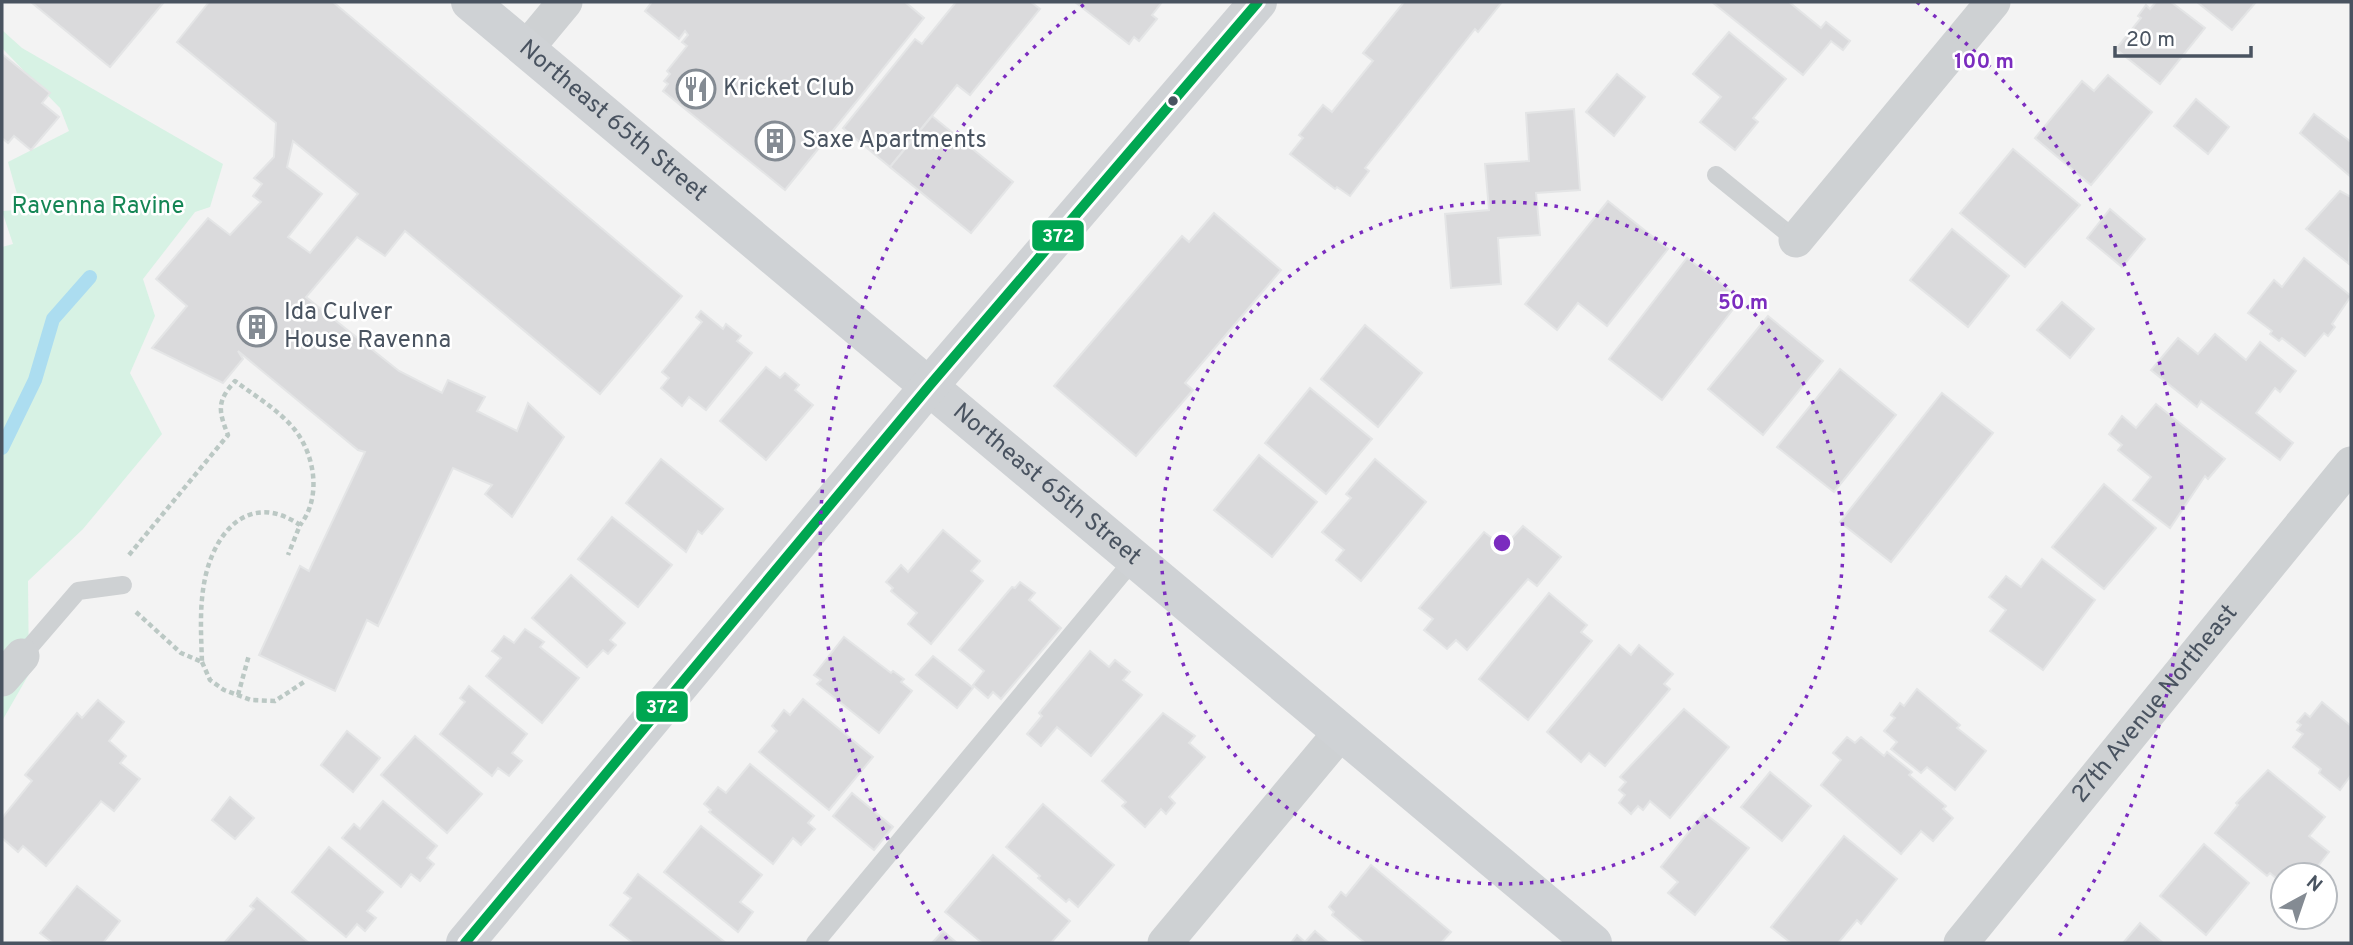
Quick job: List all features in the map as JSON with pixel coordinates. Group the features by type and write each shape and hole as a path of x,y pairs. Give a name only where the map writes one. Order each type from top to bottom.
{"main road":[{"name":"Northeast 65th Street","path":"470,2 930,385 1592,943"},
{"path":"465,943 930,385 1258,2"}],"street":[{"path":"526,49 565,2"},
{"path":"1797,240 1993,2"},
{"name":"27th Avenue Northeast","path":"1961,943 2351,464"},
{"path":"1165,943 1341,732"}],"lane":[{"path":"1716,176 1797,240"},
{"path":"815,943 1135,558"},
{"path":"12,668 78,591 123,584"}],"path":[{"path":"202,662 181,653 133,609 123,584 122,572 130,552 228,435 221,416 222,396 235,381 280,415 295,430 304,445 316,492 311,511 300,525 288,555"},
{"path":"300,525 287,517 267,512 248,513 230,527 215,549 206,574 201,611 202,662 210,680 224,690 251,700 275,701 304,682"},
{"path":"238,695 249,655"}],"green space":[{"name":"Ravenna Ravine","path":"2,30 22,48 223,164 210,207 195,212 143,279 155,316 130,373 162,434 83,529 28,581 29,674 2,721 2,247 13,244 2,211 17,210 17,194 8,162 69,131 60,108 2,48"}],"building":[{"path":"31,2 164,2 110,67"},
{"name":"Ida Culver House Ravenna","path":"209,2 333,2 682,296 600,394 405,231 385,256 357,237 306,297 399,371 442,393 448,380 485,397 477,411 517,431 528,403 564,437 512,517 485,494 492,485 453,468 378,626 367,620 335,691 259,655 300,566 309,571 365,452 358,450 238,351 243,359 223,383 152,348 187,306 156,279 208,218 230,235 261,202 253,196 262,184 254,178 274,157 276,123 177,42","holes":["293,141 358,194 310,253 288,237 322,194 287,167"]},
{"name":"Saxe Apartments","path":"649,2 905,2 924,18 785,190 663,91 668,84 664,81 670,74 667,71 687,46 682,42 688,35 685,31 679,39 645,11 651,3"},
{"path":"956,2 1031,2 1040,9 970,95 957,85 890,167 843,128 915,39 922,44"},
{"path":"1075,2 1162,2 1152,15 1157,19 1139,41 1134,37 1129,44"},
{"path":"1404,2 1502,2 1478,32 1475,29 1365,168 1369,171 1350,196 1337,187 1335,189 1290,154 1303,138 1299,135 1323,105 1332,112 1373,61 1363,53"},
{"path":"1712,2 1789,2 1821,28 1826,22 1850,41 1843,50 1831,41 1803,75"},
{"path":"2156,2 2171,2 2205,28 2160,84 2116,49 2141,18 2138,16 2146,5 2150,9"},
{"path":"2197,2 2256,2 2232,30"},
{"path":"1729,32 1786,79 1753,118 1758,122 1735,150 1700,122 1721,97 1693,74"},
{"path":"2,54 50,93 42,103 59,117 31,150 14,136 8,143 2,138"},
{"path":"1617,74 1645,97 1614,136 1586,112"},
{"path":"2108,75 2152,112 2091,185 2035,138 2082,81 2094,91"},
{"path":"2196,99 2229,127 2208,154 2174,126"},
{"path":"1574,109 1580,190 1536,193 1540,235 1498,238 1501,284 1451,288 1445,214 1489,210 1485,164 1529,161 1526,113"},
{"path":"2314,114 2351,142 2351,177 2300,133"},
{"path":"932,116 1013,182 971,233 890,167"},
{"path":"2013,149 2080,205 2025,267 1960,213"},
{"path":"2340,191 2351,197 2349,264 2306,229"},
{"path":"1608,201 1668,249 1607,326 1578,303 1557,330 1525,304"},
{"path":"2110,209 2145,239 2122,267 2087,238"},
{"path":"1214,213 1281,270 1185,383 1193,390 1136,456 1054,386 1182,236 1189,242"},
{"path":"1952,229 2009,276 1968,327 1910,280"},
{"path":"1687,258 1741,299 1662,400 1609,359"},
{"path":"2304,258 2351,296 2332,324 2335,327 2328,336 2324,333 2305,356 2282,338 2279,341 2270,334 2272,331 2248,313 2274,280 2282,287"},
{"path":"2062,302 2094,329 2070,358 2037,330"},
{"path":"701,311 723,329 726,324 741,336 737,341 752,353 706,410 689,397 682,406 661,388 669,378 662,372 702,322 696,317"},
{"path":"1768,316 1823,361 1763,435 1708,389"},
{"path":"1365,325 1422,373 1378,427 1321,379"},
{"path":"2215,334 2246,360 2260,342 2296,371 2280,392 2275,388 2256,413 2293,443 2280,460 2201,401 2197,407 2151,370 2178,338 2198,354"},
{"path":"766,367 780,378 785,373 799,385 795,390 813,405 766,460 720,421"},
{"path":"1840,369 1896,415 1834,492 1777,447"},
{"path":"1310,388 1372,439 1326,494 1265,443"},
{"path":"1942,393 1993,433 1891,562 1840,522"},
{"path":"2156,404 2225,459 2208,479 2205,476 2170,528 2133,500 2151,477 2118,450 2122,445 2109,434 2122,416 2136,428"},
{"path":"1259,455 1317,502 1272,557 1214,510"},
{"path":"661,459 723,509 702,534 698,531 686,552 626,503"},
{"path":"1375,459 1426,502 1361,581 1336,560 1344,550 1322,532 1351,498 1346,494"},
{"path":"2104,484 2156,528 2104,589 2052,547"},
{"path":"612,517 672,565 638,607 578,559"},
{"path":"1523,526 1561,557 1537,586 1528,579 1467,650 1456,640 1447,649 1424,630 1433,619 1419,608 1484,532 1504,547"},
{"path":"943,530 980,561 971,571 983,581 931,644 908,624 917,613 891,591 893,588 886,582 901,565 908,572"},
{"path":"2042,559 2095,600 2043,670 1990,631 2006,610 1989,597 2006,576 2021,587"},
{"path":"571,575 625,623 610,640 616,645 608,654 603,650 587,667 532,618"},
{"path":"1020,582 1035,593 1029,600 1061,628 1001,699 993,692 988,698 973,685 984,671 959,650 1012,587 1015,588"},
{"path":"1549,593 1587,625 1581,632 1592,641 1528,720 1479,679"},
{"path":"525,629 544,642 540,647 579,678 542,723 486,676 501,658 492,651 504,636 514,643"},
{"path":"844,637 891,673 893,671 904,679 901,682 912,691 879,733 817,684 821,680 814,675"},
{"path":"1619,645 1631,655 1639,645 1673,674 1664,684 1670,689 1605,766 1589,753 1581,762 1547,732"},
{"path":"1090,651 1109,667 1115,660 1130,672 1123,680 1142,695 1091,756 1057,727 1041,746 1027,734 1042,716 1039,713"},
{"path":"933,656 973,688 957,708 916,675"},
{"path":"469,686 527,734 512,753 522,761 509,776 498,768 492,776 440,734 465,702 460,698"},
{"path":"1917,689 1960,725 1957,728 1986,751 1955,790 1927,767 1921,773 1891,749 1897,742 1884,731 1895,718 1891,715 1900,703 1904,706"},
{"path":"803,699 873,757 829,810 759,752 777,731 772,726 784,710 790,715"},
{"path":"98,700 124,722 109,741 126,756 120,763 140,779 114,811 101,801 46,866 23,846 18,852 2,838 2,818 32,781 25,775 77,713 82,718"},
{"path":"2322,702 2351,726 2351,775 2340,790 2319,773 2321,769 2293,747 2303,734 2297,730 2301,725 2297,722 2305,713 2310,717"},
{"path":"1684,709 1729,747 1670,818 1650,801 1643,810 1638,806 1631,814 1619,803 1625,795 1619,790 1626,782 1620,777"},
{"path":"1163,713 1195,736 1189,743 1205,757 1169,797 1175,803 1166,814 1161,809 1145,827 1122,806 1126,802 1102,781"},
{"path":"347,731 380,758 353,792 321,765"},
{"path":"415,736 482,794 447,833 381,775"},
{"path":"1847,737 1855,743 1861,737 1884,756 1887,752 1912,772 1909,775 1946,806 1943,809 1953,818 1933,841 1921,831 1901,854 1821,785 1841,760 1833,753"},
{"path":"750,764 814,816 808,823 815,829 801,845 793,838 773,864 709,812 711,810 704,804 718,787 726,793"},
{"path":"2268,770 2325,817 2309,836 2329,852 2322,861 2269,861 2267,876 2215,833 2238,805 2236,803"},
{"path":"1770,772 1811,806 1782,841 1741,807"},
{"path":"852,793 893,827 874,850 833,816"},
{"path":"230,797 254,818 235,839 212,820"},
{"path":"383,801 437,846 427,858 434,864 420,881 411,874 401,887 342,838 354,824 360,829"},
{"path":"1043,804 1114,865 1078,907 1069,899 1066,902 1006,847"},
{"path":"1704,813 1749,848 1695,915 1668,893 1678,882 1661,867"},
{"path":"701,826 762,875 740,902 753,912 738,932 664,872"},
{"path":"1844,836 1897,879 1861,924 1857,920 1838,943 1791,943 1771,927"},
{"path":"2204,844 2249,883 2206,935 2160,896"},
{"path":"329,847 383,892 367,911 376,918 365,931 357,924 346,937 292,892"},
{"path":"993,855 1070,921 1051,943 982,943 945,912"},
{"path":"1371,865 1451,932 1441,943 1365,943 1332,915 1334,912 1329,907 1341,892 1346,896"},
{"path":"638,874 726,943 633,943 610,925 631,898 624,893"},
{"path":"77,886 120,921 103,943 53,943 40,933"},
{"path":"257,898 309,943 225,942 254,909 250,906"},
{"path":"2140,923 2163,943 2123,943"},
{"path":"943,931 957,943 932,943"},
{"path":"1315,931 1329,943 1291,943 1297,935 1305,942"}],"waterway":[{"path":"2,448 35,380 53,319 90,277"}],"transit line":[{"name":"372","path":"465,943 930,385 1258,2"}],"place":[{"name":"Kricket Club","path":"696,89"},
{"name":"Saxe Apartments","path":"775,141"},
{"name":"Ida Culver House Ravenna","path":"257,327"}]}
